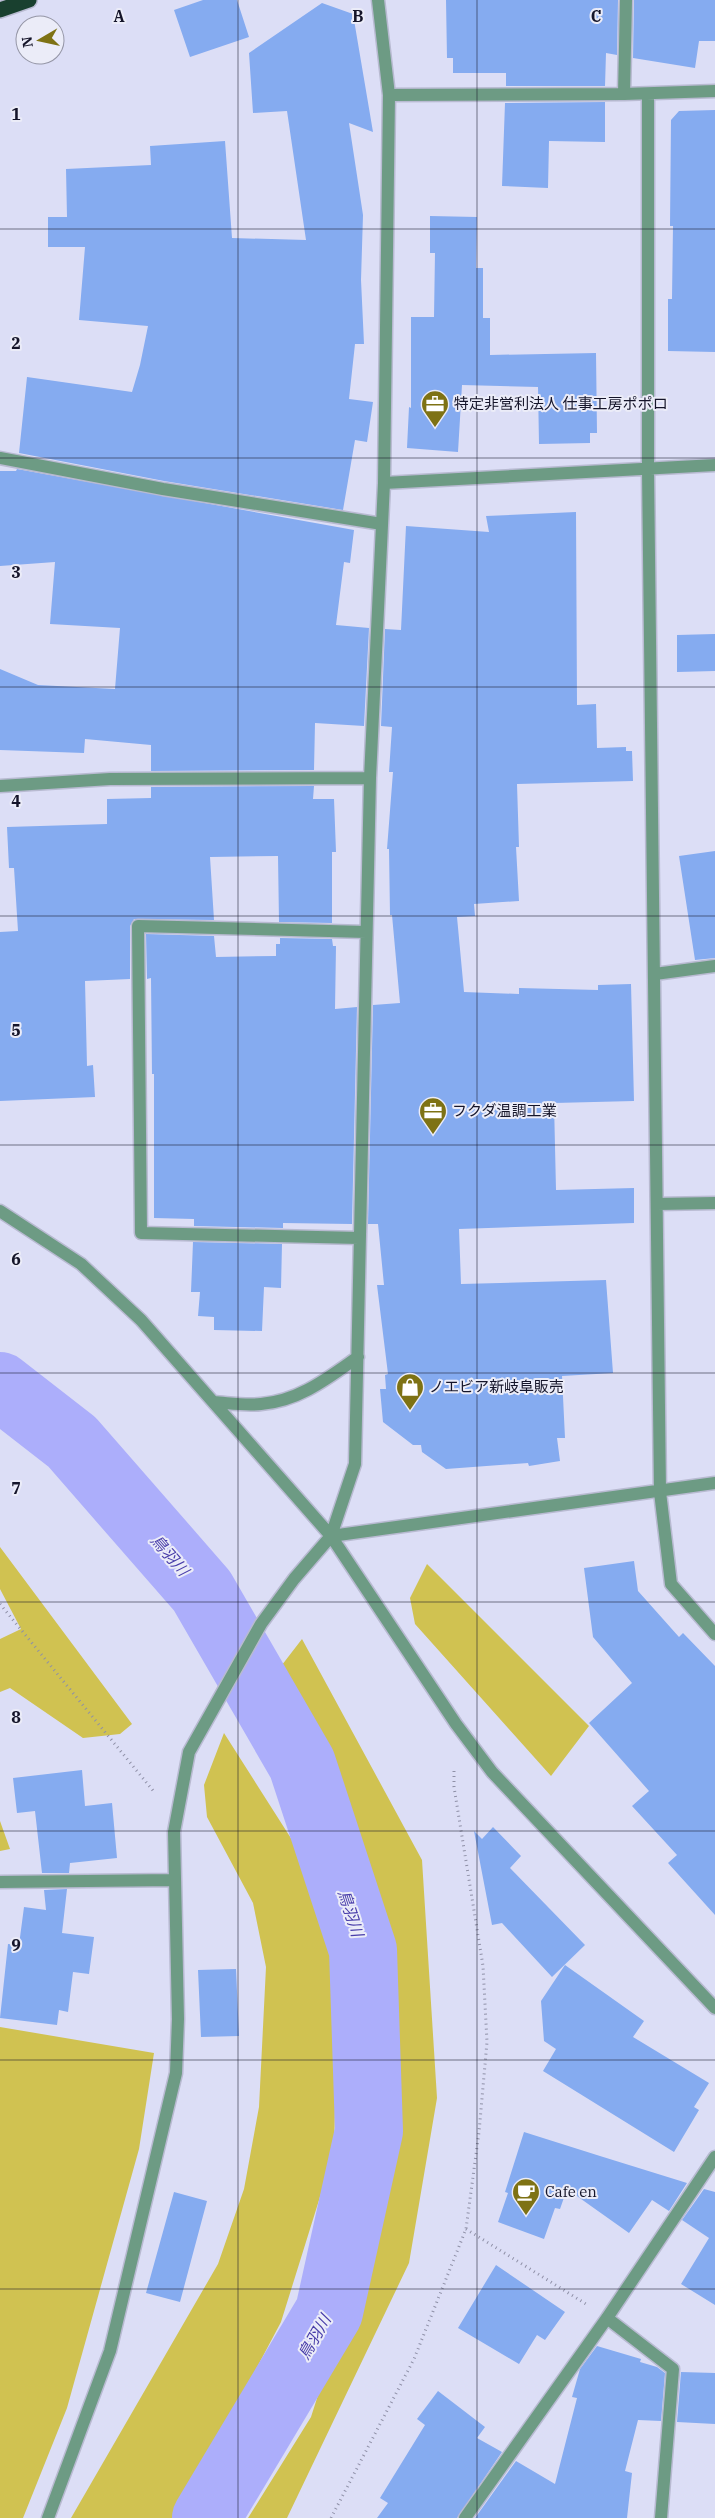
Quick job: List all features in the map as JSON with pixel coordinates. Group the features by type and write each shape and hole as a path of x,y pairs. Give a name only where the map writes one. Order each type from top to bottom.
{"highway":[{"path":"0,10 29,0"}],"street":[{"path":"48,2518 110,2351 176,2073 178,2018 174,1832 190,1752 261,1624 294,1579 331,1536 355,1464 370,778 384,483 389,95 378,0"},
{"path":"624,94 626,0"},
{"path":"389,95 648,94 715,91"},
{"path":"648,94 648,470 660,1492 671,1584 715,1634"},
{"path":"0,458 163,489 382,524"},
{"path":"384,483 715,465"},
{"path":"0,786 110,779 370,778"},
{"path":"359,1238 142,1233 138,926 366,932"},
{"path":"655,974 715,966"},
{"path":"657,1204 715,1203"},
{"path":"0,1211 81,1264 141,1320 331,1536 456,1724 492,1772 715,2008"},
{"path":"214,1402 260,1405 285,1401 319,1384 358,1357"},
{"path":"331,1536 715,1483"},
{"path":"0,1882 174,1880"},
{"path":"465,2518 607,2318 715,2157"},
{"path":"607,2318 673,2369 661,2518"}],"path":[{"path":"0,1604 178,1816"},
{"path":"332,2518 414,2359 466,2229 479,2132 487,2042 483,1966 454,1787 456,1724"},
{"path":"466,2229 607,2318"}],"shaded area":[{"path":"0,1547 132,1724 120,1734 83,1738 10,1688 0,1692 0,1639 21,1629 0,1589"},
{"path":"427,1564 589,1726 551,1776 415,1624 410,1598"},
{"path":"302,1639 422,1860 437,2098 409,2263 287,2518 248,2518 311,2417 387,2180 396,1970 275,1674"},
{"path":"224,1733 308,1865 338,1979 334,2152 281,2322 177,2518 71,2518 218,2264 244,2189 259,2107 266,1967 253,1903 207,1817 204,1785"},
{"path":"0,1821 10,1849 0,1851"},
{"path":"0,2027 154,2053 139,2149 67,2408 23,2518 0,2518"}],"building":[{"path":"203,0 237,0 249,37 190,57 174,10"},
{"path":"446,0 618,0 617,55 606,53 605,86 506,86 506,73 453,73 453,58 447,58"},
{"path":"634,0 715,0 715,41 699,41 695,68 633,58"},
{"path":"322,3 353,14 373,132 349,123 363,215 361,280 364,344 355,344 349,399 373,402 367,442 355,440 343,510 164,481 19,453 27,377 132,392 148,326 79,320 85,247 48,247 48,217 67,217 66,169 151,165 150,146 225,141 232,238 306,240 287,111 253,113 249,53"},
{"path":"605,102 605,142 549,141 548,188 502,186 505,103"},
{"path":"715,110 715,352 668,351 668,299 672,299 673,226 670,226 671,120 679,111"},
{"path":"430,216 477,217 476,268 483,268 483,318 490,318 490,355 596,353 597,433 590,433 590,443 539,444 538,387 462,385 458,452 407,448 409,407 411,408 411,317 434,317 435,253 430,253"},
{"path":"17,469 354,530 350,563 344,562 336,625 369,628 364,726 315,723 314,770 151,771 151,745 85,739 84,753 0,750 0,669 38,685 115,689 120,628 50,624 55,562 0,566 0,471 16,471"},
{"path":"576,512 577,705 596,704 597,748 626,747 626,751 632,751 633,781 517,784 519,847 516,847 519,901 474,904 475,916 457,917 464,992 519,994 519,988 598,990 598,985 631,984 634,1101 554,1103 556,1190 634,1188 634,1223 459,1229 461,1284 606,1280 613,1373 562,1376 565,1438 557,1438 560,1461 529,1466 528,1463 446,1469 422,1452 421,1445 413,1445 383,1422 380,1389 386,1389 385,1375 388,1374 377,1285 384,1285 378,1224 368,1224 373,1005 400,1003 392,915 390,915 389,849 387,849 393,772 389,772 392,727 381,726 385,629 401,630 406,526 489,532 486,516"},
{"path":"715,634 715,671 677,672 677,635"},
{"path":"314,786 313,799 334,799 336,852 332,852 332,923 279,922 278,856 210,857 214,920 134,919 130,926 130,979 85,981 87,1066 93,1065 95,1097 0,1101 0,932 18,931 14,868 9,868 7,827 107,824 107,799 151,798 151,787"},
{"path":"715,851 715,958 695,960 679,856"},
{"path":"146,934 214,936 216,957 276,956 276,944 280,944 280,938 332,939 333,946 336,946 335,1009 357,1007 352,1224 283,1223 283,1228 194,1226 194,1219 154,1218 154,1074 152,1074 151,978 147,979"},
{"path":"193,1242 282,1244 281,1288 264,1287 262,1331 214,1330 214,1317 198,1316 200,1292 191,1292"},
{"path":"634,1561 638,1591 679,1637 683,1633 715,1666 715,1915 668,1863 677,1855 632,1806 649,1791 589,1723 632,1683 593,1637 584,1568"},
{"path":"82,1770 85,1806 112,1803 117,1858 70,1863 69,1873 42,1873 35,1811 17,1813 13,1778"},
{"path":"493,1827 521,1856 510,1868 585,1945 552,1977 502,1923 492,1925 474,1831 482,1839"},
{"path":"67,1889 62,1933 94,1937 89,1974 73,1972 68,2012 59,2010 57,2025 0,2018 8,1944 19,1945 24,1907 46,1910 44,1890"},
{"path":"565,1965 644,2021 633,2037 709,2083 694,2107 699,2110 674,2152 543,2071 556,2049 544,2041 541,2001"},
{"path":"236,1969 239,2036 201,2037 198,1970"},
{"path":"524,2132 687,2183 669,2211 652,2200 629,2233 567,2189 560,2209 555,2208 544,2239 498,2222 508,2193 505,2192"},
{"path":"704,2189 715,2192 715,2305 681,2284 709,2238 682,2220"},
{"path":"174,2192 207,2201 180,2302 146,2293"},
{"path":"496,2265 565,2312 545,2340 537,2335 519,2364 458,2328"},
{"path":"597,2346 641,2359 640,2362 657,2367 665,2373 661,2421 638,2420 625,2471 632,2473 627,2518 475,2518 516,2461 555,2484 577,2398 572,2397 580,2369"},
{"path":"681,2372 715,2373 715,2424 677,2422"},
{"path":"438,2391 485,2427 477,2438 502,2452 457,2518 377,2518 388,2503 380,2498 425,2425 417,2419"}],"waterway":[{"name":"鳥羽川","path":"0,1386 72,1442 202,1591 302,1764 363,1950 369,2131 329,2312 206,2518"}],"place":[{"name":"特定非営利法人 仕事工房ポポロ","path":"435,428"},
{"name":"フクダ温調工業","path":"433,1135"},
{"name":"ノエビア新岐阜販売","path":"410,1411"},
{"name":"Cafe en","path":"526,2216"}]}
